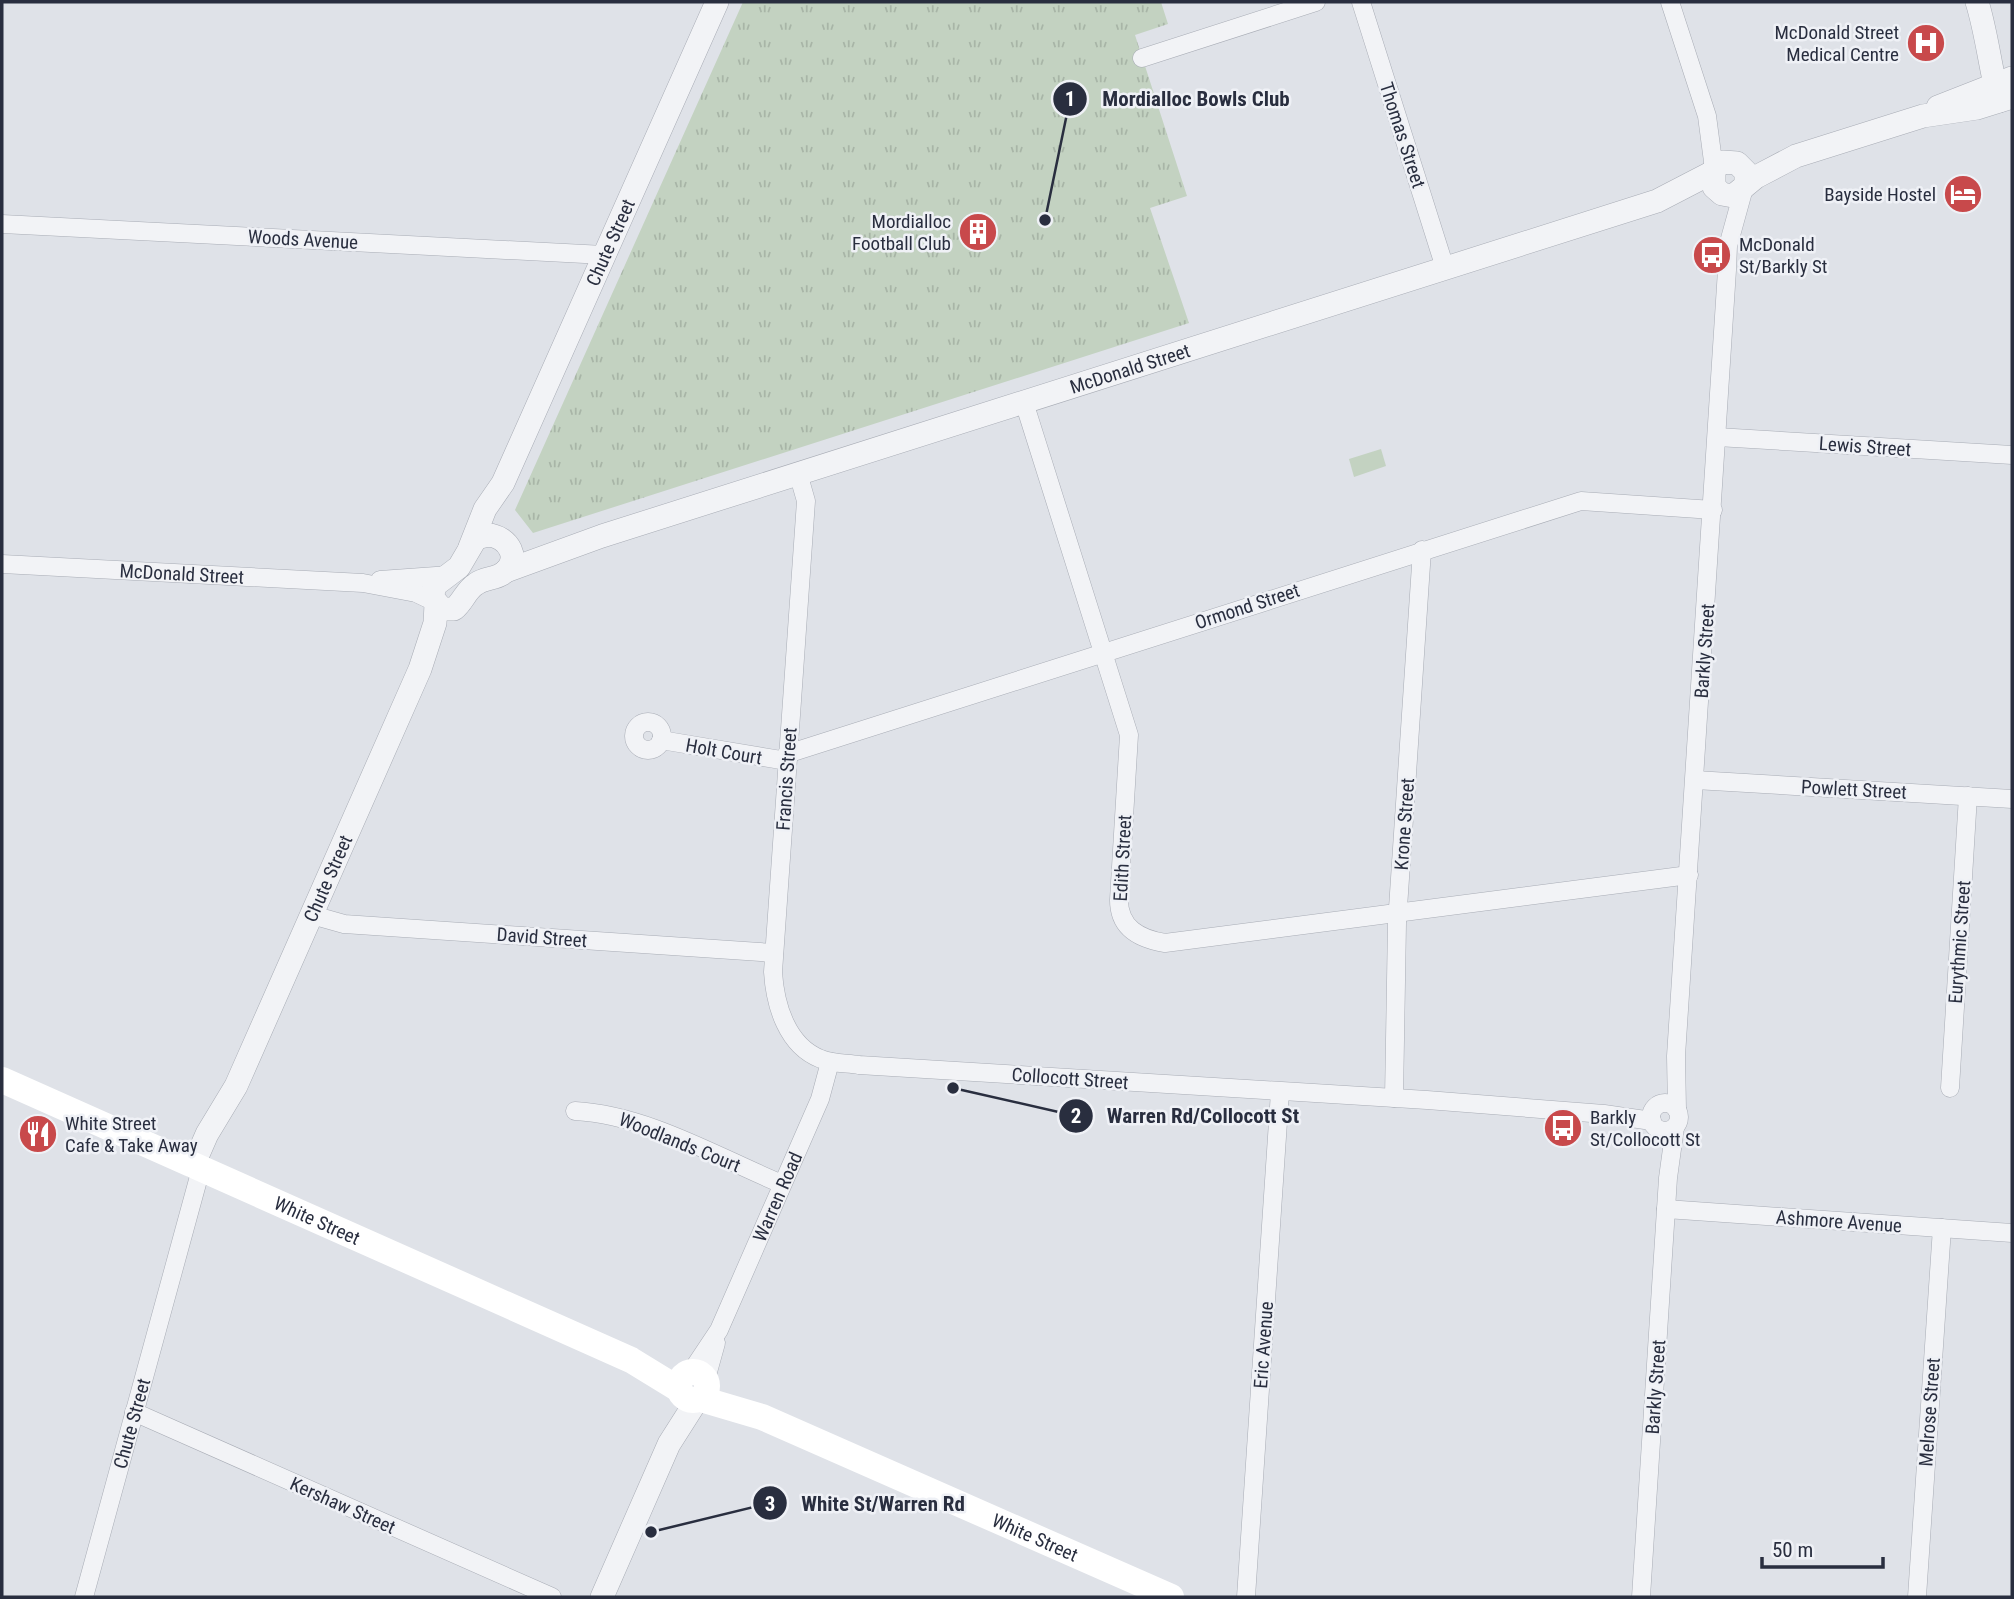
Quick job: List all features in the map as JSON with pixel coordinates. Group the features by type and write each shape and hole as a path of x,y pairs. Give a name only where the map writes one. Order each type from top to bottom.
{"main road":[{"name":"White Street","path":"2,1080 1171,1597"}],"street":[{"name":"Chute Street","path":"83,1597 200,1169 207,1134 236,1086 420,670 435,623 434,586 461,565 485,509 502,483 716,2"},
{"path":"1142,58 1316,2"},
{"name":"Thomas Street","path":"1361,2 1445,268"},
{"name":"Barkly Street","path":"1670,2 1707,116 1728,246"},
{"path":"1742,175 1726,161 1716,181 1733,196 1742,175 2007,87 1988,61 1986,30 1977,2"},
{"name":"Barkly Street","path":"1641,1597 1668,1178 1664,1117 1676,1056 1728,246 1742,175 1707,116"},
{"name":"McDonald Street","path":"463,600 475,584 602,536 1716,181"},
{"name":"Woods Avenue","path":"2,224 604,255"},
{"name":"Edith Street","path":"1024,402 1129,735 1119,909 1129,929 1152,941 1165,943 1689,875"},
{"name":"Lewis Street","path":"1717,437 2012,455"},
{"name":"Francis Street","path":"798,473 806,501 774,953 774,991 788,1029 810,1053 830,1062"},
{"name":"Chute Street","path":"502,483 498,519 512,557 506,571"},
{"name":"Ormond Street","path":"787,757 1103,652 1581,501 1713,510"},
{"name":"McDonald Street","path":"470,547 482,535 494,535 527,548 602,536"},
{"name":"Krone Street","path":"1394,1098 1398,913 1422,550"},
{"name":"McDonald Street","path":"2,564 363,583 421,594 436,603"},
{"name":"McDonald Street","path":"363,583 450,575"},
{"name":"Chute Street","path":"420,670 441,641 463,600"},
{"path":"436,603 451,611 463,600"},
{"name":"Holt Court","path":"662,740 787,757"},
{"name":"Powlett Street","path":"1695,780 2012,799"},
{"name":"Eurythmic Street","path":"1950,1088 1968,796"},
{"name":"David Street","path":"312,915 344,924 774,953"},
{"name":"Collocott Street","path":"830,1062 1664,1117"},
{"name":"Warren Road","path":"602,1597 820,1099 830,1062"},
{"name":"Eric Avenue","path":"1246,1597 1280,1092"},
{"name":"Woodlands Court","path":"575,1111 599,1112 631,1122 782,1184"},
{"name":"Ashmore Avenue","path":"1666,1209 2012,1233"},
{"name":"Melrose Street","path":"1917,1597 1942,1228"},
{"name":"Kershaw Street","path":"134,1412 552,1597"}],"green space":[{"path":"743,2 1161,2 1168,24 1135,35 1187,196 1150,208 1189,323 533,533 515,510"},
{"path":"1381,449 1386,466 1354,477 1349,459"}],"place":[{"name":"McDonald Street Medical Centre","path":"1926,43"},
{"name":"Bayside Hostel","path":"1963,194"},
{"name":"Mordialloc Bowls Club","path":"1045,220"},
{"name":"Mordialloc Football Club","path":"978,232"},
{"name":"McDonald St/Barkly St","path":"1712,255"},
{"name":"Warren Rd/Collocott St","path":"953,1088"},
{"name":"Barkly St/Collocott St","path":"1563,1128"},
{"name":"White Street Cafe & Take Away","path":"38,1134"},
{"name":"White St/Warren Rd","path":"651,1532"}]}
